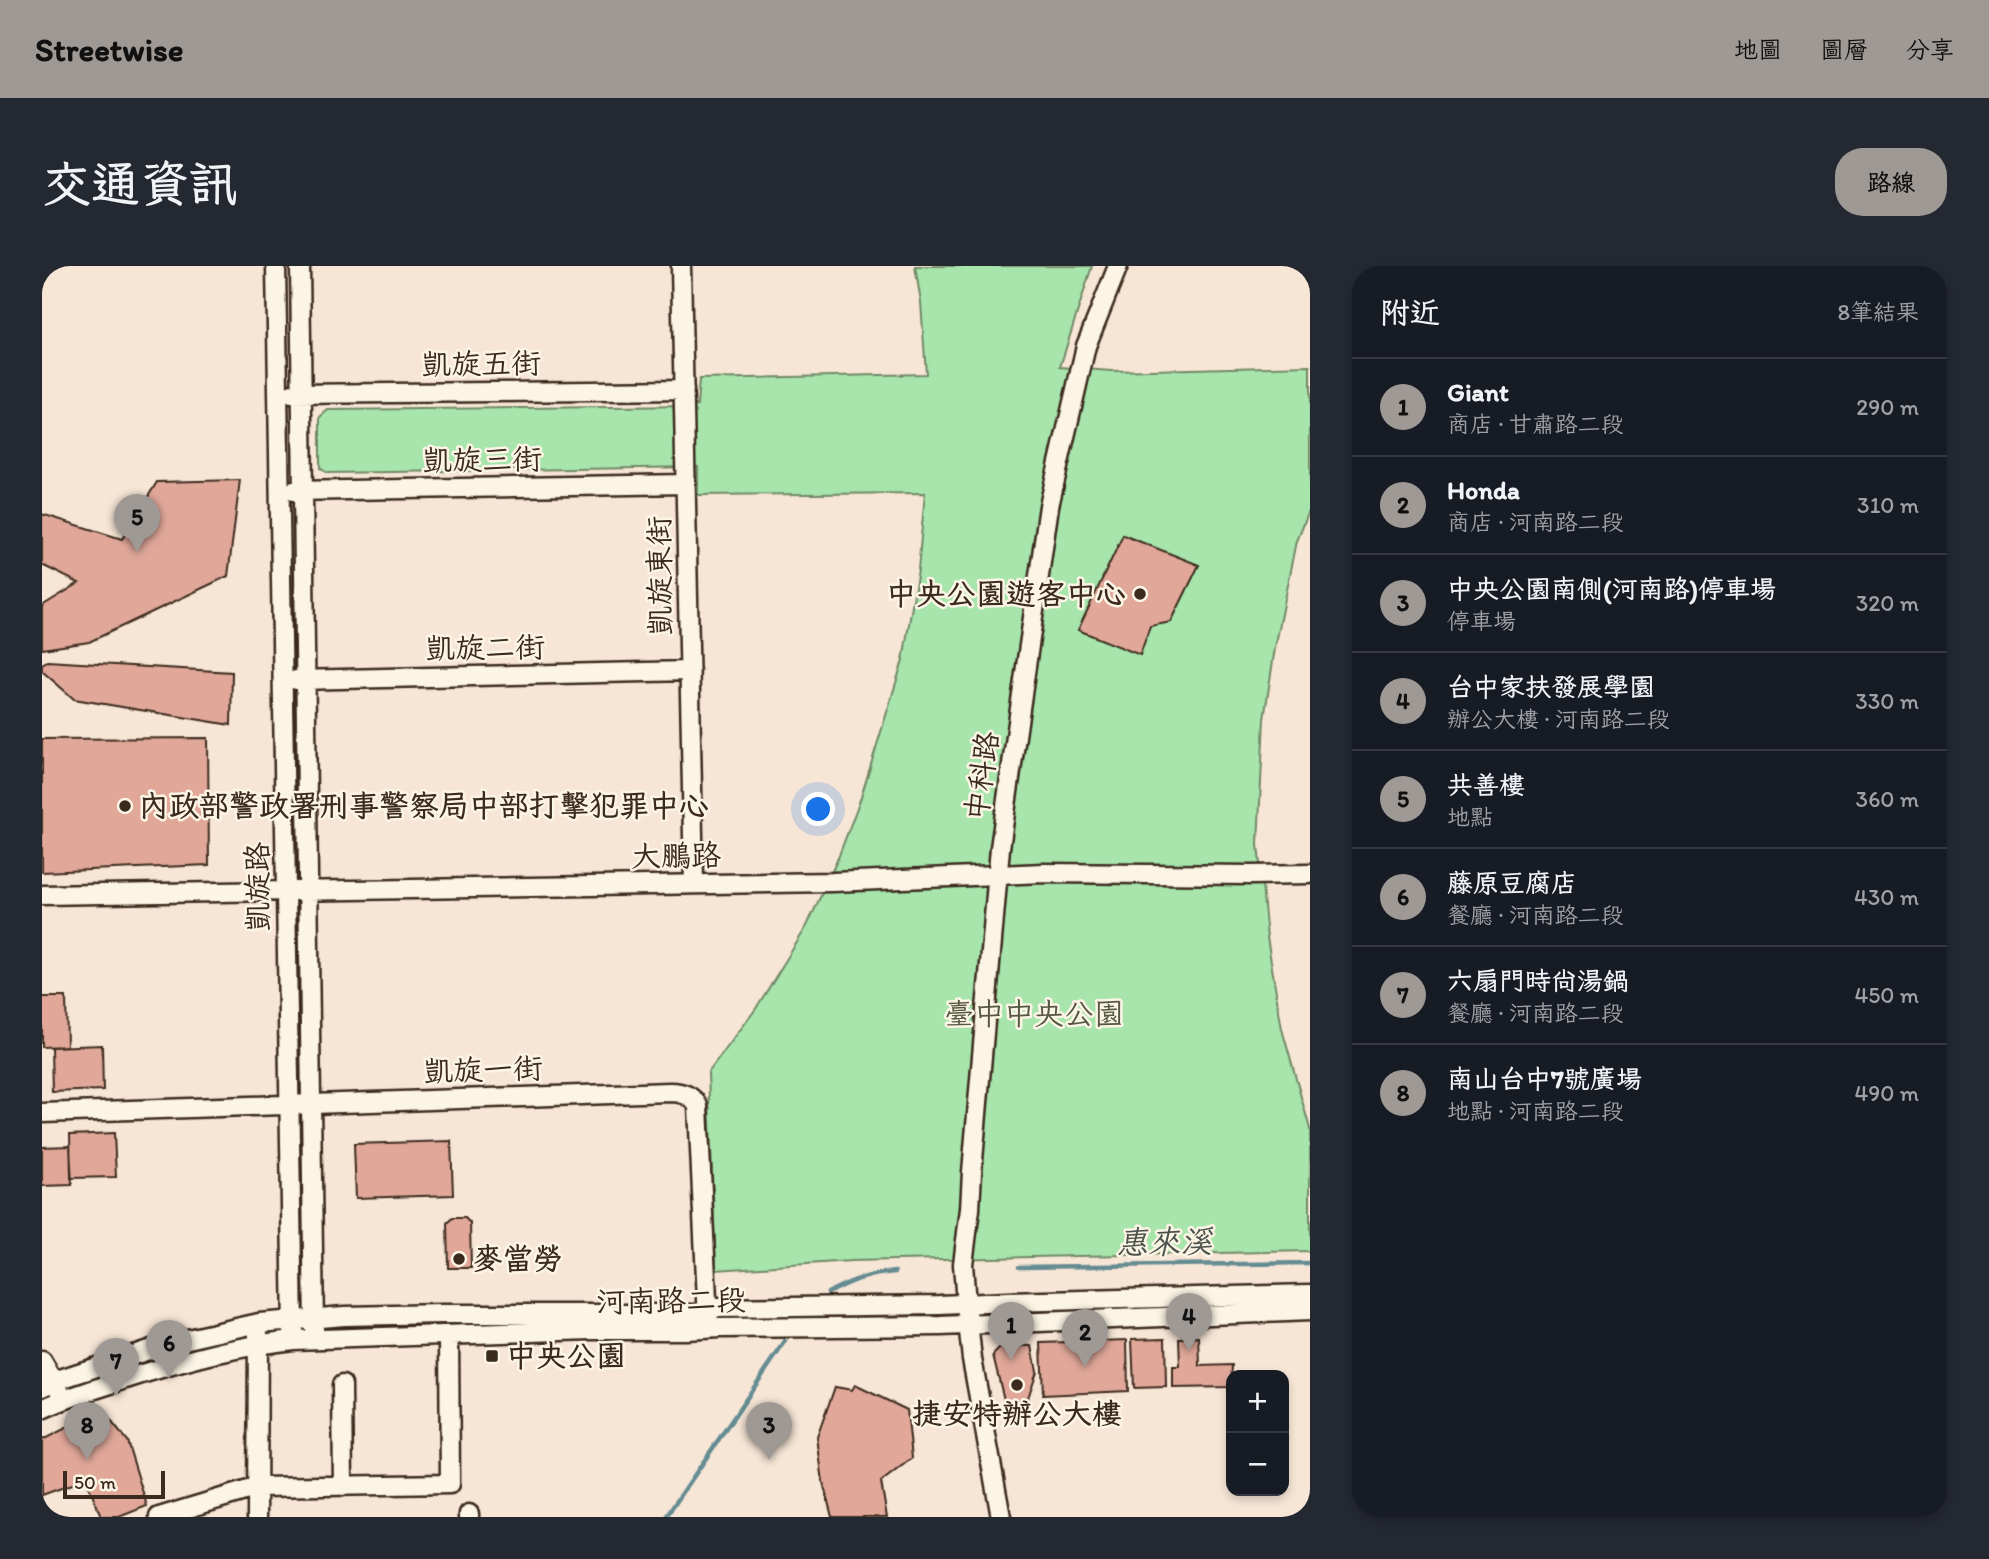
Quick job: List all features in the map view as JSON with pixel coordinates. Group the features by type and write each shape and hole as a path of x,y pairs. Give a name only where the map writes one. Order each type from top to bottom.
{"street":[{"name":"凱旋路","path":"276,266 293,1340"},
{"name":"凱旋路","path":"300,266 314,1339"},
{"name":"凱旋東街","path":"681,266 694,884"},
{"name":"中科路","path":"1001,1517 972,1359 963,1264 998,875 1049,506 1086,346 1118,266"},
{"name":"凱旋五街","path":"278,395 684,390"},
{"name":"凱旋三街","path":"279,491 686,484"},
{"name":"凱旋二街","path":"282,680 690,671"},
{"name":"大鵬路","path":"42,895 833,882 1044,873 1251,876 1310,874"},
{"name":"凱旋一街","path":"42,1113 670,1092 686,1094 696,1101 698,1106 708,1320"},
{"name":"河南路二段","path":"708,1320 718,1308 1310,1294"},
{"name":"河南路二段","path":"42,1409 64,1399 177,1363 258,1344 293,1340 592,1330 708,1320 968,1325 1310,1311"},
{"name":"河南路二段","path":"48,1384 170,1343 258,1323 344,1316 443,1314 696,1314 708,1320"},
{"path":"257,1517 258,1323"},
{"path":"159,1517 258,1487 450,1484 449,1335"},
{"path":"42,1361 48,1384 64,1399"},
{"path":"342,1385 343,1486"}],"green space":[{"name":"臺中中央公園","path":"915,266 1092,266 1060,367 1111,371 1310,366 1310,509 1297,541 1275,648 1264,719 1258,844 1267,937 1282,1029 1310,1129 1310,1251 851,1261 716,1270 708,1073 755,1010 807,926 838,858 861,797 903,660 918,570 925,493 698,495 698,467 327,473 320,468 320,417 328,410 697,406 699,379 926,374 921,302"}],"building":[{"path":"240,480 228,576 89,642 42,649 42,606 79,583 42,565 42,514 122,539 157,482"},
{"name":"中央公園遊客中心","path":"1123,535 1199,565 1171,622 1150,626 1140,655 1078,630"},
{"path":"47,661 232,672 231,725 74,699 42,671 42,664"},
{"name":"內政部警政署刑事警察局中部打擊犯罪中心","path":"208,738 209,865 42,872 42,739"},
{"path":"42,997 66,997 67,1046 42,1047"},
{"path":"102,1045 103,1090 52,1092 51,1047"},
{"path":"114,1133 116,1177 71,1178 70,1135"},
{"path":"451,1141 453,1195 356,1198 354,1144"},
{"path":"70,1146 72,1185 42,1186 42,1147"},
{"path":"452,1218 465,1218 470,1223 471,1268 448,1268 447,1223"},
{"path":"1199,1337 1200,1366 1232,1365 1232,1370 1226,1370 1226,1387 1173,1388 1173,1367 1180,1367 1179,1338"},
{"path":"1165,1338 1166,1387 1134,1388 1132,1339"},
{"path":"1127,1340 1128,1391 1043,1395 1041,1343"},
{"name":"捷安特辦公大樓","path":"1003,1345 1032,1346 1037,1371 1028,1398 1005,1404 993,1355"},
{"path":"855,1385 907,1410 912,1458 881,1482 887,1517 832,1517 823,1482 817,1437 835,1387 852,1390"},
{"path":"102,1410 127,1441 147,1506 119,1517 101,1517 86,1479 42,1495 42,1440"}],"waterway":[{"name":"惠來溪","path":"1019,1267 1310,1263"},
{"name":"惠來溪","path":"828,1293 860,1278 895,1272"},
{"name":"惠來溪","path":"666,1517 785,1342"}],"place":[{"name":"共善樓","path":"137,552"},
{"name":"中央公園遊客中心","path":"1140,594"},
{"name":"內政部警政署刑事警察局中部打擊犯罪中心","path":"125,806"},
{"name":"麥當勞","path":"459,1259"},
{"name":"台中家扶發展學園","path":"1189,1351"},
{"name":"中央公園","path":"492,1356"},
{"name":"Giant","path":"1011,1360"},
{"name":"Honda","path":"1085,1367"},
{"name":"藤原豆腐店","path":"169,1378"},
{"name":"捷安特辦公大樓","path":"1017,1385"},
{"name":"六扇門時尚湯鍋","path":"116,1396"},
{"name":"南山台中7號廣場","path":"87,1460"},
{"name":"中央公園南側(河南路)停車場","path":"769,1460"}]}
